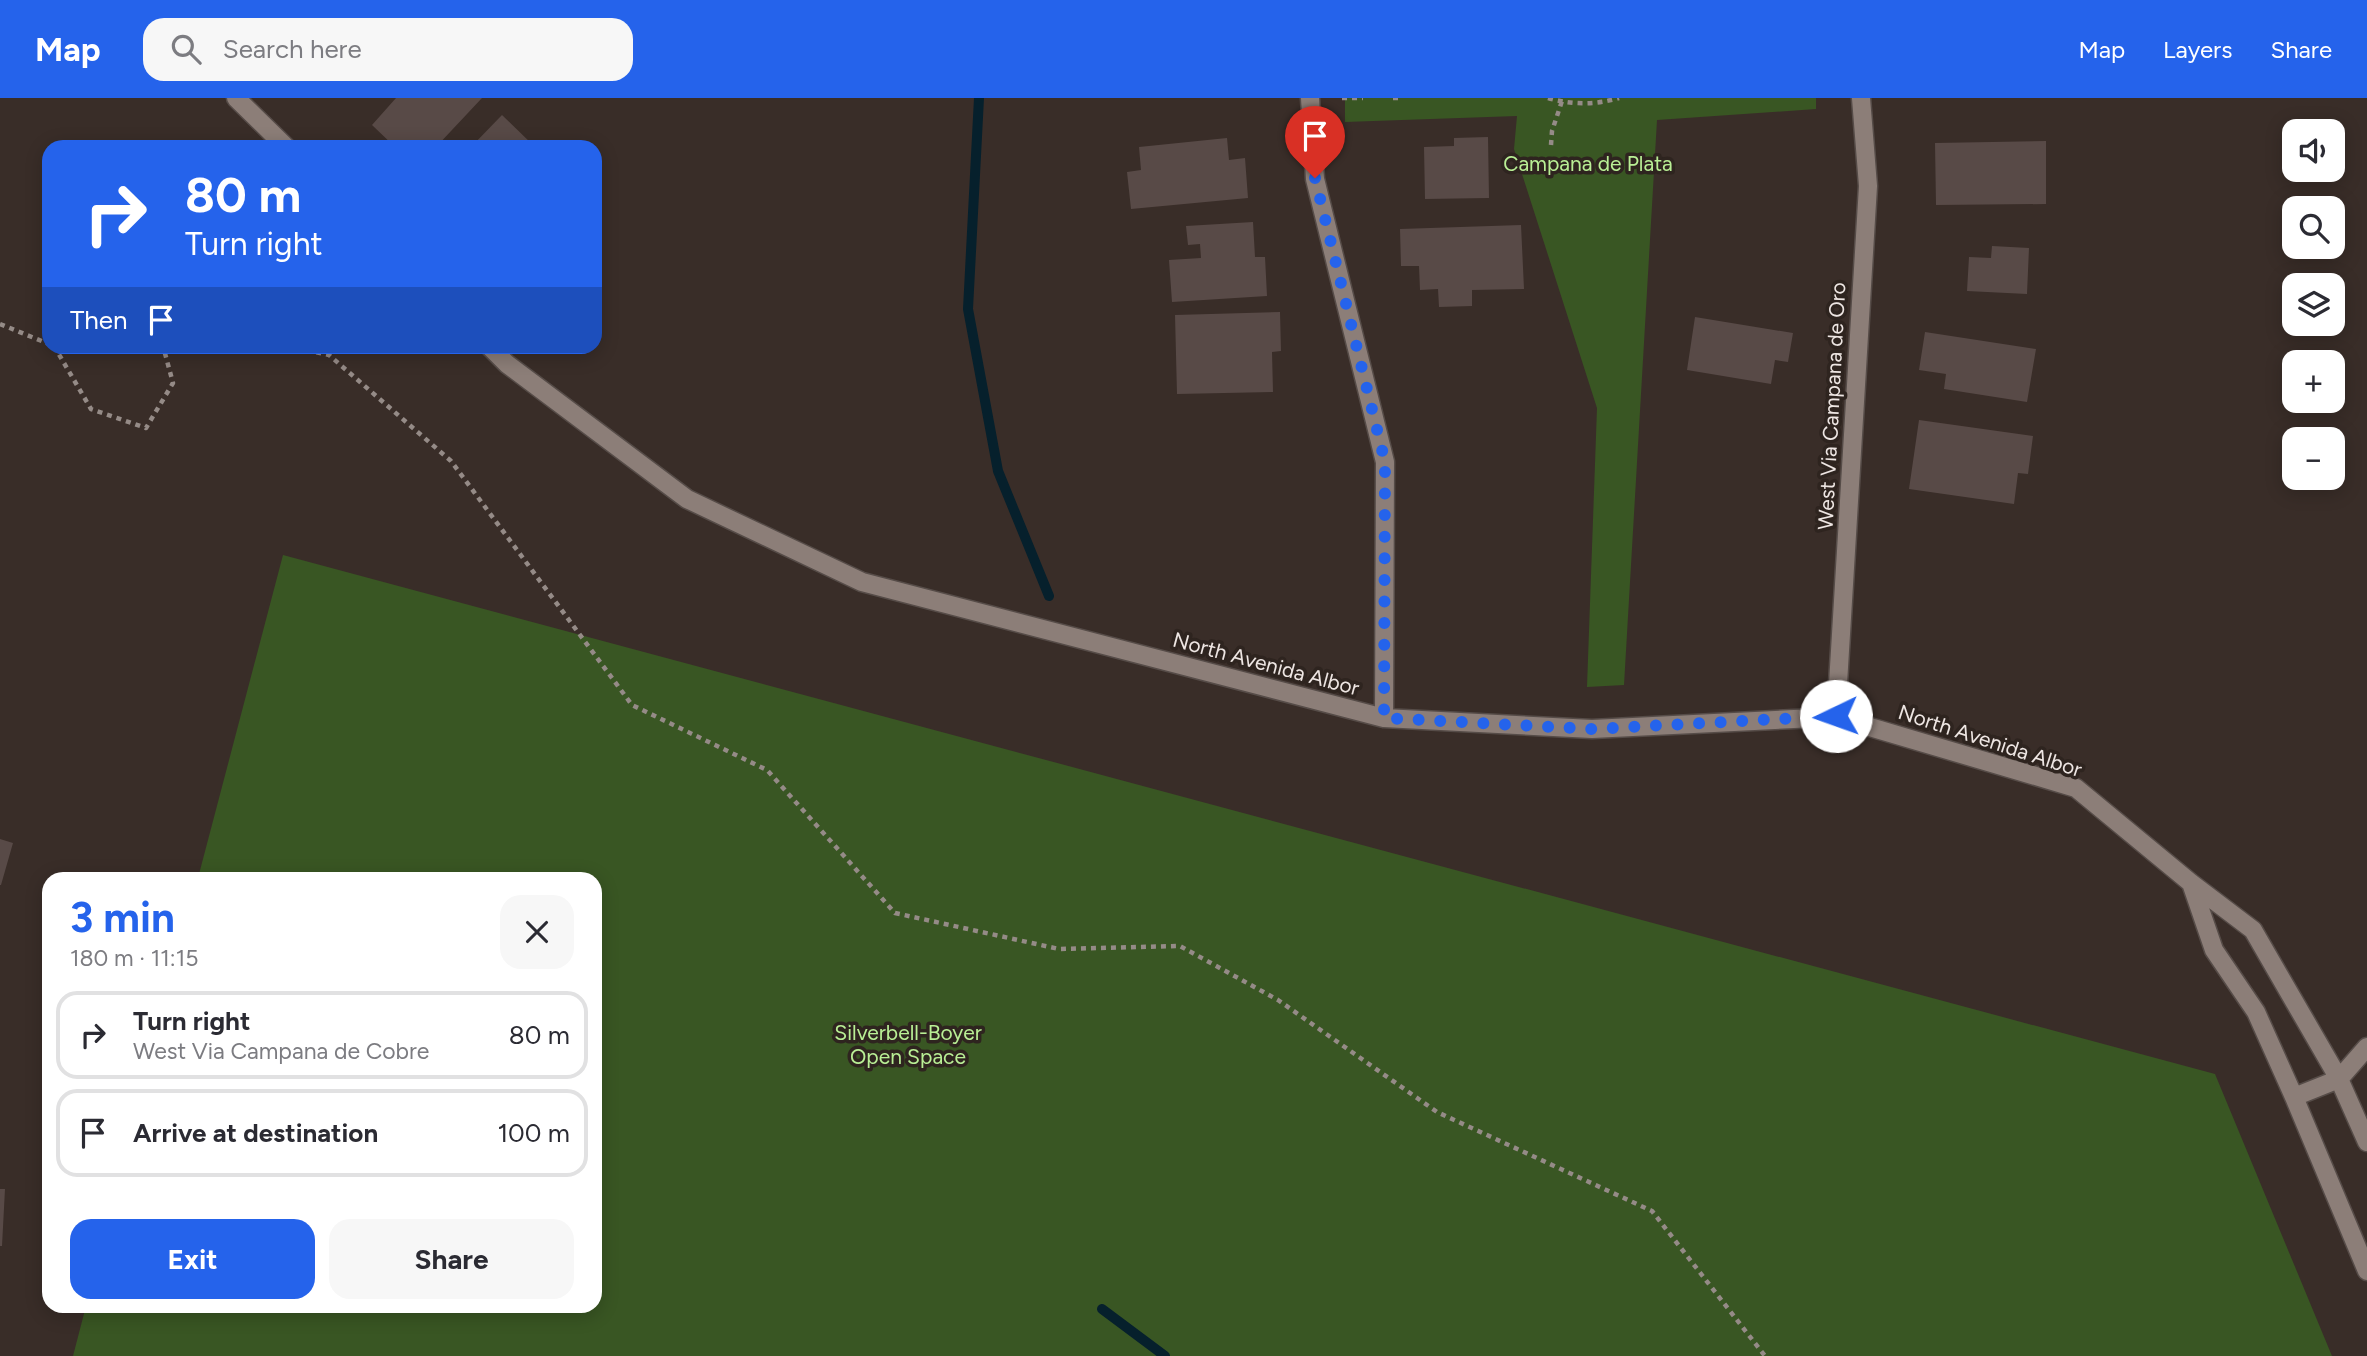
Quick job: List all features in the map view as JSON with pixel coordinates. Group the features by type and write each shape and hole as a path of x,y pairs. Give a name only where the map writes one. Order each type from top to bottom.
{"street":[{"path":"236,98 279,140"},
{"path":"1310,98 1315,178 1385,462 1384,718"},
{"name":"West Via Campana de Oro","path":"1836,716 1868,186 1861,98"},
{"name":"North Avenida Albor","path":"497,354 687,499 862,582 1384,718 1592,729 1836,716 2076,788 2191,883 2253,930 2339,1079 2367,1142"},
{"path":"2191,883 2214,950 2256,1012 2367,1271"},
{"path":"2294,1097 2339,1079 2367,1047"}],"path":[{"path":"1342,98 1363,98"},
{"path":"1393,98 1399,98"},
{"path":"1548,98 1598,105 1619,98"},
{"path":"1551,145 1552,131 1562,100"},
{"path":"0,324 42,341"},
{"path":"59,354 91,409 146,429 173,383 165,354"},
{"path":"324,354 329,355 451,461 632,705 767,769 895,913 1059,949 1180,946 1278,1000 1437,1112 1652,1211 1765,1356"}],"green space":[{"name":"Campana de Plata","path":"1345,98 1816,98 1816,109 1657,120 1624,685 1587,687 1597,408 1514,149 1517,116 1345,122"},
{"name":"Silverbell-Boyer Open Space","path":"283,555 2215,1074 2332,1356 73,1356 84,1313 602,1313 602,872 200,872"}],"building":[{"path":"396,98 482,98 443,140 388,140 372,125"},
{"path":"502,115 528,140 478,140"},
{"path":"1488,137 1489,198 1425,199 1424,147 1454,146 1454,138"},
{"path":"1227,138 1229,160 1245,158 1248,198 1131,209 1127,172 1141,170 1139,147"},
{"path":"2046,141 2046,204 1936,205 1935,143"},
{"path":"1253,222 1255,257 1265,257 1267,296 1172,302 1169,260 1201,258 1200,244 1188,245 1186,226"},
{"path":"1521,225 1524,289 1472,290 1472,306 1439,307 1438,289 1420,290 1419,266 1401,266 1400,229"},
{"path":"1992,246 2029,248 2027,294 1967,291 1969,257 1991,258"},
{"path":"1280,312 1281,351 1272,352 1273,392 1177,394 1175,315"},
{"path":"1695,317 1793,333 1788,362 1775,360 1771,384 1687,370"},
{"path":"1925,332 2036,349 2027,402 1944,389 1946,374 1919,370"},
{"path":"1919,420 2033,436 2028,474 2018,473 2014,504 1909,489"},
{"path":"0,839 13,843 1,885 0,885"},
{"path":"0,1189 5,1189 2,1246 0,1246"}],"waterway":[{"path":"979,98 968,309 998,471 1049,596"},
{"path":"1102,1309 1165,1356"}],"route":[{"path":"1315,178 1385,462 1384,718 1592,729 1836,716"}]}
